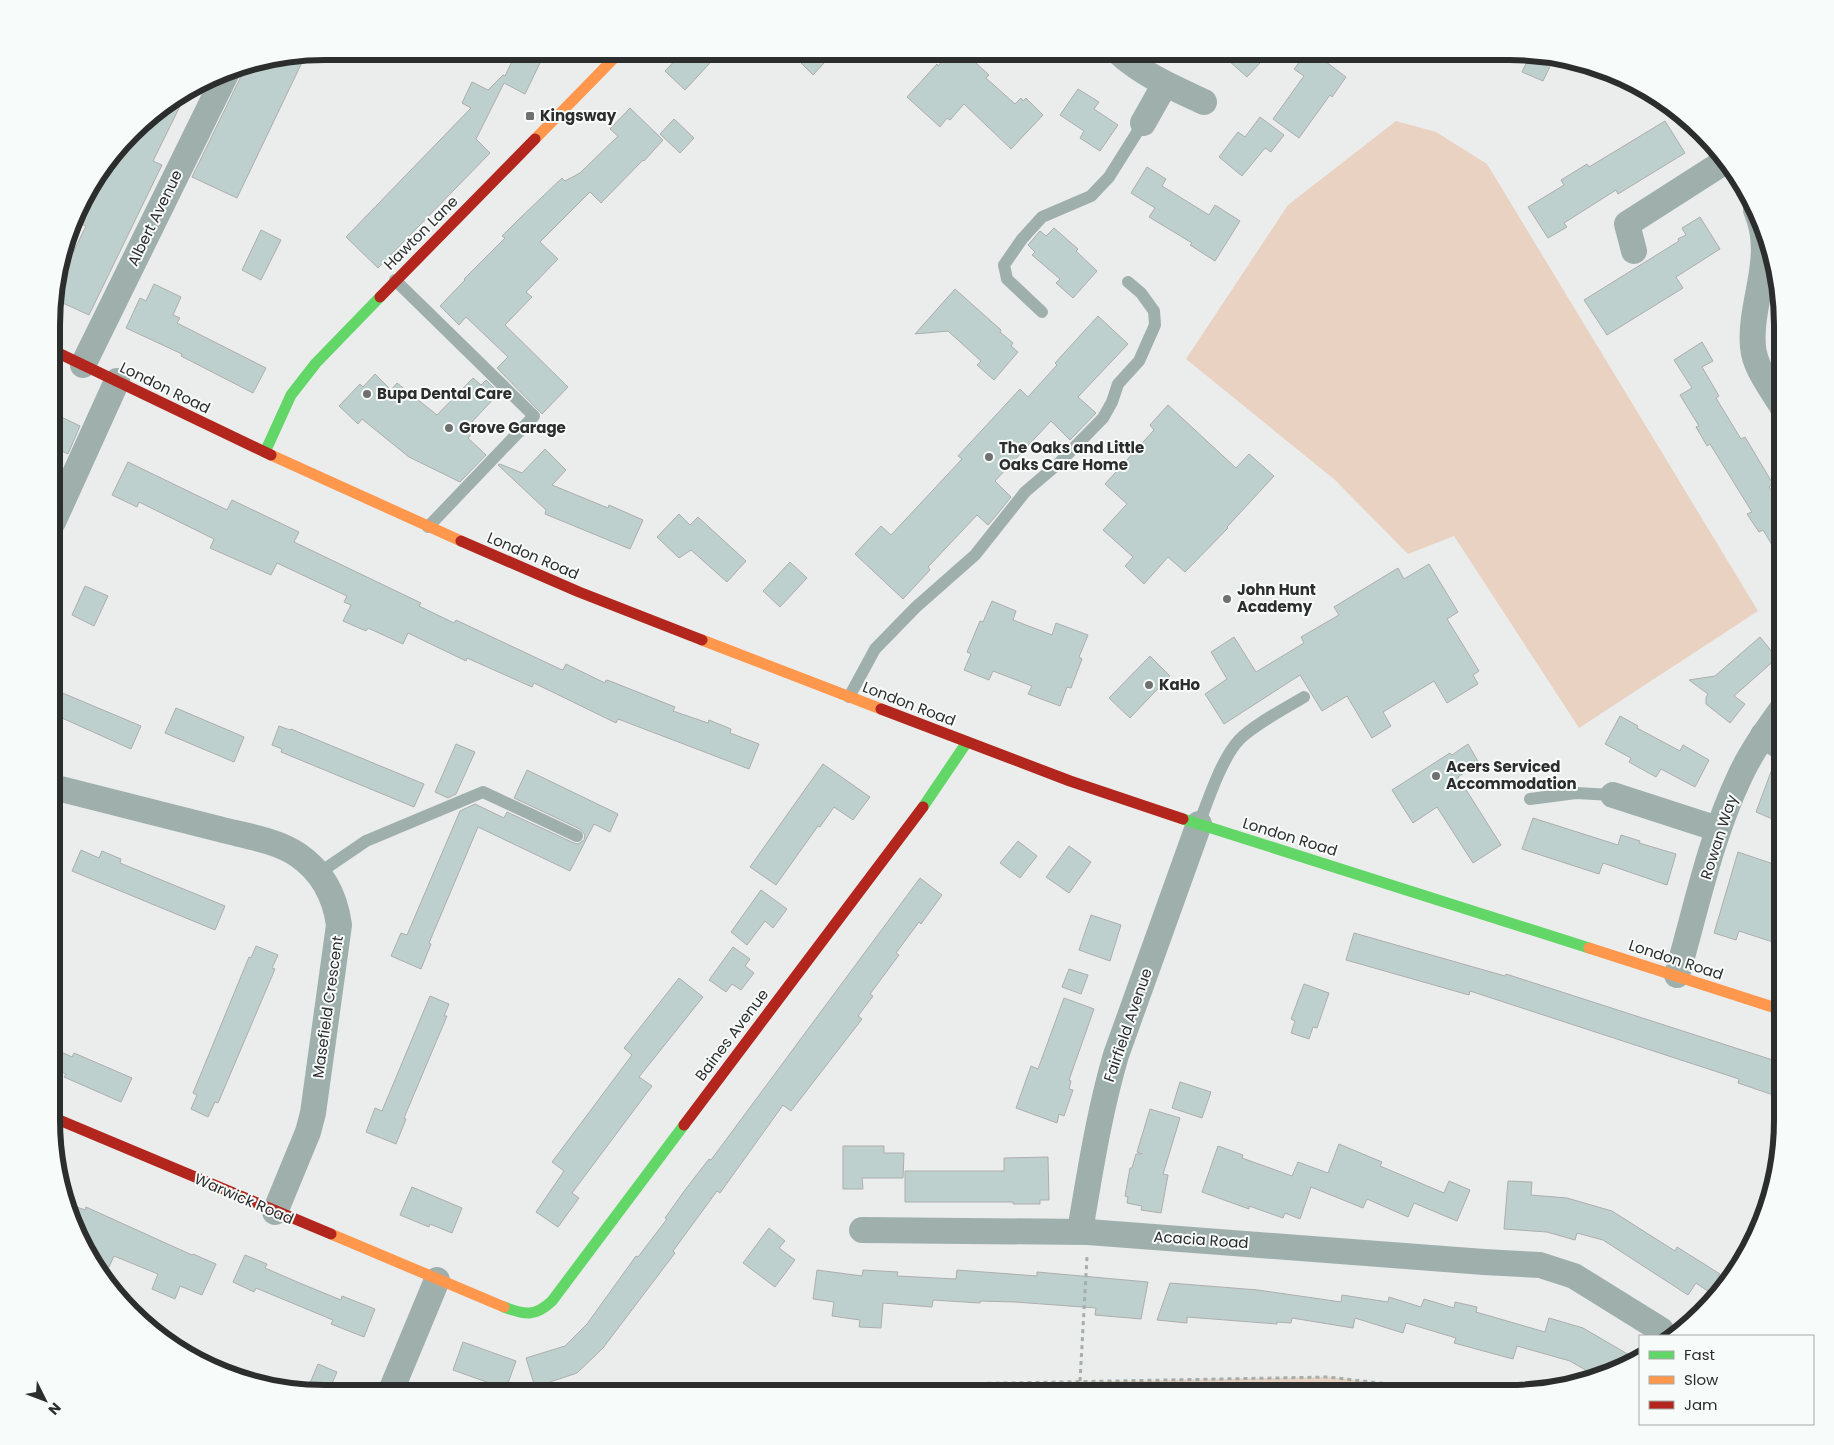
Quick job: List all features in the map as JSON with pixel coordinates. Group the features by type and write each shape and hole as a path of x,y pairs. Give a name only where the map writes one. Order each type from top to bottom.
{"main road":[{"name":"Hawton Lane","path":"265,452 291,395 316,363 610,60"},
{"name":"London Road","path":"60,354 265,452 428,527 579,592 967,742 1070,781 1198,824 1774,1007"},
{"name":"Baines Avenue","path":"504,1307 529,1314 538,1313 552,1301 935,791 967,742"},
{"name":"Warwick Road","path":"60,1120 274,1212 504,1307"}],"street":[{"path":"1128,60 1165,84 1204,102"},
{"name":"Albert Avenue","path":"83,365 223,81"},
{"path":"1143,123 1165,84"},
{"path":"1634,251 1617,219 1719,164"},
{"path":"1763,249 1764,268 1754,321 1753,346 1755,360 1774,393"},
{"path":"60,507 117,381"},
{"name":"Rowan Way","path":"1677,976 1718,829 1740,775 1773,742"},
{"name":"Masefield Crescent","path":"60,789 276,845 299,856 319,873 331,892 337,909 339,925 313,1113 308,1132 274,1212"},
{"path":"1613,794 1718,829"},
{"name":"Fairfield Avenue","path":"1084,1232 1097,1128 1106,1090 1116,1055 1198,824"},
{"name":"Acacia Road","path":"862,1230 1084,1232 1540,1265 1574,1276 1661,1330"},
{"path":"393,1385 437,1280"}],"lane":[{"path":"1042,312 1007,279 1004,265 1022,239 1042,218 1091,196 1110,177 1143,123"},
{"path":"395,280 534,416 428,527"},
{"path":"849,697 875,649 916,607 975,555 1025,492 1060,463 1103,418 1112,402 1118,384 1139,361 1155,325 1154,311 1141,293 1128,282"},
{"path":"1198,824 1221,768 1239,740 1304,697"},
{"path":"319,873 366,841 483,792 577,836"},
{"path":"1530,799 1576,793 1613,794"}],"path":[{"path":"1080,1381 1084,1232"},
{"path":"880,1385 1328,1377 1398,1385"}],"shaded area":[{"path":"1396,121 1436,132 1487,164 1758,611 1579,728 1454,536 1408,554 1335,480 1186,359 1288,205"},
{"path":"1330,1377 1399,1385 899,1385"}],"building":[{"path":"513,60 538,60 537,62 540,63 525,94 504,83 476,139 490,153 378,268 346,237 471,108 462,103 472,82 488,90 503,75 505,76"},
{"path":"675,60 713,60 685,90 665,71"},
{"path":"798,60 827,60 813,75"},
{"path":"944,60 973,60 989,75 986,78 1015,104 1021,98 1023,101 1026,98 1043,115 1011,149 964,104 950,120 947,118 940,127 907,97 937,64 938,66"},
{"path":"1228,60 1263,60 1247,77"},
{"path":"1301,60 1324,60 1346,77 1332,97 1330,95 1299,138 1273,119 1304,76 1294,69"},
{"path":"302,61 237,198 192,177 243,73 273,65"},
{"path":"1527,61 1551,63 1543,81 1522,72"},
{"path":"1078,89 1099,102 1094,109 1118,125 1100,151 1080,138 1084,131 1060,115"},
{"path":"182,103 153,161 162,165 89,315 61,302 67,265 86,226 80,224 87,208 115,164 150,126"},
{"path":"630,108 663,140 601,203 590,192 540,242 558,259 526,292 532,297 505,325 568,387 542,414 497,368 508,357 466,317 459,325 440,306 505,238 502,236 518,220 562,178 565,181 580,173 618,136 610,129"},
{"path":"1260,117 1284,135 1271,152 1265,148 1242,176 1219,157 1238,132 1245,137"},
{"path":"674,119 694,138 680,153 660,134"},
{"path":"1665,121 1685,153 1618,194 1616,190 1564,223 1567,227 1548,238 1528,207 1564,185 1561,180 1587,164 1589,167"},
{"path":"1147,167 1166,179 1162,186 1209,215 1215,205 1240,221 1215,261 1190,245 1192,243 1149,217 1155,208 1131,193"},
{"path":"1700,217 1720,249 1676,277 1683,288 1607,335 1584,300 1679,241 1678,239 1686,235 1682,228"},
{"path":"1054,228 1078,249 1076,251 1097,271 1073,298 1056,283 1060,279 1032,255 1035,252 1028,245 1040,231 1046,236"},
{"path":"261,230 281,240 261,280 242,270"},
{"path":"154,284 181,297 173,315 180,318 177,323 266,368 253,393 181,356 182,354 126,328 140,298 146,301"},
{"path":"955,289 1001,330 1000,332 1013,343 1011,346 1018,352 994,380 977,365 981,361 948,331 915,334"},
{"name":"The Oaks and Little Oaks Care Home","path":"1098,316 1128,344 1078,397 1096,413 1070,440 1051,421 995,481 1011,497 995,517 988,525 977,515 928,567 930,570 903,599 855,554 881,526 891,535 962,459 958,456 1020,389 1028,397 1057,365 1055,363"},
{"path":"1702,342 1713,361 1702,367 1719,396 1716,398 1741,439 1745,437 1773,484 1769,487 1774,495 1774,548 1763,530 1759,532 1747,514 1752,512 1710,444 1707,446 1696,427 1699,426 1680,395 1692,388 1674,360"},
{"path":"375,374 391,390 397,383 437,415 473,378 481,385 486,380 499,393 469,425 475,430 468,438 486,455 460,482 409,457 362,419 358,424 339,406 360,384 363,387"},
{"path":"1168,405 1236,468 1249,454 1274,476 1228,528 1185,572 1168,557 1144,584 1125,566 1133,557 1103,530 1127,504 1105,484 1154,430 1150,425"},
{"path":"60,416 80,426 68,454 60,450"},
{"path":"545,449 566,470 552,485 608,508 609,505 643,520 630,549 545,514 546,510 498,465 500,464 522,473"},
{"path":"128,462 227,510 232,500 299,532 294,542 421,603 419,606 454,623 456,620 560,669 563,670 566,664 605,683 606,680 610,681 675,707 673,711 708,723 709,720 731,729 730,733 759,744 749,769 618,719 616,723 534,683 532,687 467,658 466,661 408,633 403,644 368,628 366,631 343,621 351,605 344,602 347,596 277,563 271,575 210,548 214,539 139,502 137,507 112,495"},
{"path":"679,514 690,525 698,517 746,561 727,582 691,550 679,558 657,537"},
{"path":"790,562 807,578 780,607 763,591"},
{"path":"1429,564 1458,612 1447,619 1479,671 1473,675 1478,684 1447,703 1434,681 1383,712 1391,726 1372,738 1347,696 1322,711 1300,675 1224,724 1205,694 1227,679 1211,652 1234,637 1256,672 1304,643 1301,637 1339,615 1334,607 1398,568 1404,579"},
{"path":"85,586 108,596 94,626 72,615"},
{"path":"992,601 1016,611 1013,620 1052,635 1056,623 1088,635 1079,657 1082,659 1071,688 1067,687 1060,706 1028,694 1032,686 993,671 989,680 964,670 971,654 967,652 980,621 983,622"},
{"path":"1760,637 1774,654 1774,661 1734,696 1745,704 1730,723 1706,704 1708,694 1689,680 1715,676"},
{"name":"KaHo","path":"1150,656 1170,676 1130,718 1109,698"},
{"path":"60,692 141,726 131,749 60,717"},
{"path":"176,708 244,737 234,762 165,733"},
{"path":"1620,716 1638,726 1637,728 1680,751 1683,745 1709,760 1695,787 1661,769 1656,777 1629,762 1631,758 1605,744"},
{"path":"279,726 291,729 424,784 414,807 281,752 282,749 272,745"},
{"path":"456,744 475,752 456,794 448,798 435,792"},
{"path":"1468,744 1479,763 1458,777 1501,845 1473,863 1437,807 1413,823 1392,790 1450,753 1452,755"},
{"path":"823,764 870,797 853,820 834,807 820,827 818,826 776,885 750,867"},
{"path":"1774,764 1774,820 1756,812"},
{"path":"527,770 618,814 610,832 594,824 570,871 478,827 429,943 431,944 421,969 391,956 401,933 407,935 460,811 475,804 504,818 507,812 574,843 578,844 584,840 585,835 580,829 514,798"},
{"path":"1533,818 1618,845 1621,835 1640,841 1639,843 1676,854 1667,885 1603,863 1599,874 1522,849"},
{"path":"1018,841 1037,856 1020,878 1000,863"},
{"path":"1069,846 1091,862 1069,893 1046,877"},
{"path":"81,850 99,858 102,851 121,859 120,863 225,906 215,930 72,871"},
{"path":"1738,852 1774,864 1774,942 1739,931 1736,940 1714,933"},
{"path":"920,878 942,895 921,924 919,922 896,953 899,955 870,994 873,996 858,1016 862,1019 791,1111 783,1105 720,1193 717,1191 673,1251 675,1253 603,1348 577,1373 541,1385 534,1385 526,1358 565,1346 587,1324 636,1256 638,1257 667,1219 665,1218 685,1190 709,1159 711,1160"},
{"path":"761,890 787,909 773,928 765,921 747,945 731,932"},
{"path":"1091,915 1121,925 1110,961 1079,950"},
{"path":"1354,933 1505,976 1506,974 1774,1060 1774,1095 1738,1083 1739,1079 1470,991 1469,995 1346,960"},
{"path":"256,946 278,955 272,968 275,969 218,1103 215,1102 208,1117 191,1109 197,1095 193,1093 249,957 251,958"},
{"path":"733,947 750,959 745,966 754,973 741,990 732,984 726,992 709,980"},
{"path":"1069,969 1088,975 1081,994 1062,987"},
{"path":"679,978 703,997 639,1077 652,1086 572,1193 579,1198 558,1227 536,1212 564,1171 552,1162 632,1055 624,1048"},
{"path":"1304,984 1329,993 1317,1028 1313,1027 1309,1039 1291,1033 1295,1021 1291,1019"},
{"path":"430,996 449,1004 444,1016 447,1016 404,1118 406,1119 396,1144 366,1132 375,1108 382,1111"},
{"path":"1064,998 1094,1009 1069,1080 1071,1081 1069,1089 1073,1090 1064,1116 1059,1114 1057,1123 1016,1108 1031,1066 1038,1069"},
{"path":"60,1051 72,1057 74,1053 132,1078 121,1102 64,1077 66,1074 60,1071"},
{"path":"1180,1082 1211,1092 1202,1118 1172,1108"},
{"path":"1150,1109 1180,1118 1163,1174 1168,1175 1161,1213 1141,1210 1142,1206 1127,1203 1128,1197 1125,1196 1130,1168 1132,1168 1136,1154 1142,1154 1137,1152"},
{"path":"1339,1144 1382,1162 1380,1166 1444,1193 1449,1181 1470,1190 1457,1221 1414,1203 1408,1217 1367,1199 1363,1208 1311,1187 1300,1219 1285,1213 1283,1218 1249,1206 1249,1209 1202,1192 1218,1146 1243,1155 1242,1158 1292,1176 1298,1162 1328,1173"},
{"path":"843,1146 884,1146 884,1153 904,1153 903,1178 862,1178 863,1189 843,1189"},
{"path":"1048,1157 1049,1200 1040,1200 1040,1204 1013,1204 1013,1202 905,1202 905,1171 1004,1171 1004,1158"},
{"path":"1508,1181 1532,1182 1531,1195 1567,1198 1612,1211 1675,1251 1677,1247 1720,1274 1709,1292 1696,1283 1688,1295 1603,1240 1577,1233 1575,1240 1547,1232 1504,1229"},
{"path":"412,1187 462,1208 452,1233 430,1224 429,1227 400,1215"},
{"path":"74,1206 85,1210 86,1207 216,1264 202,1295 180,1286 175,1299 152,1289 158,1274 114,1256 109,1267 104,1265 87,1237"},
{"path":"769,1228 785,1241 779,1248 795,1260 775,1287 743,1263"},
{"path":"245,1255 267,1264 265,1268 302,1284 341,1300 342,1296 375,1309 364,1337 331,1324 333,1320 256,1288 254,1292 233,1282"},
{"path":"817,1270 862,1276 863,1270 898,1272 897,1276 956,1279 957,1270 1037,1276 1037,1272 1148,1282 1141,1319 1095,1315 1096,1308 1015,1302 980,1301 980,1303 933,1300 932,1307 883,1303 881,1328 859,1327 860,1320 832,1316 834,1302 813,1299"},
{"path":"1170,1283 1258,1290 1341,1302 1342,1295 1388,1302 1389,1297 1421,1307 1424,1299 1454,1308 1455,1302 1477,1307 1476,1312 1545,1332 1549,1318 1583,1328 1630,1356 1590,1372 1570,1361 1517,1346 1513,1359 1454,1343 1456,1338 1406,1323 1403,1333 1355,1318 1353,1328 1292,1318 1291,1323 1277,1322 1277,1324 1187,1317 1187,1323 1157,1320"},
{"path":"463,1342 516,1361 507,1385 495,1385 453,1370"},
{"path":"318,1364 337,1372 331,1385 310,1384"}],"traffic: fast":[{"path":"265,452 291,395 316,363 380,297"},
{"path":"923,807 967,742"},
{"path":"1183,819 1589,948"},
{"path":"504,1307 518,1312 530,1313 540,1310 552,1301 684,1125"}],"traffic: slow":[{"path":"535,139 612,60"},
{"path":"271,455 461,541"},
{"path":"702,640 881,709"},
{"path":"1589,948 1774,1007"},
{"path":"331,1234 504,1307"}],"traffic: jam":[{"path":"380,297 535,139"},
{"path":"60,354 271,455"},
{"path":"461,541 579,592 702,640"},
{"path":"881,709 1070,781 1183,819"},
{"path":"684,1125 923,807"},
{"path":"60,1120 331,1234"}],"place":[{"name":"Kingsway","path":"530,116"},
{"name":"Bupa Dental Care","path":"367,394"},
{"name":"Grove Garage","path":"449,428"},
{"name":"The Oaks and Little Oaks Care Home","path":"989,457"},
{"name":"John Hunt Academy","path":"1227,599"},
{"name":"KaHo","path":"1149,685"},
{"name":"Acers Serviced Accommodation","path":"1436,776"}]}
